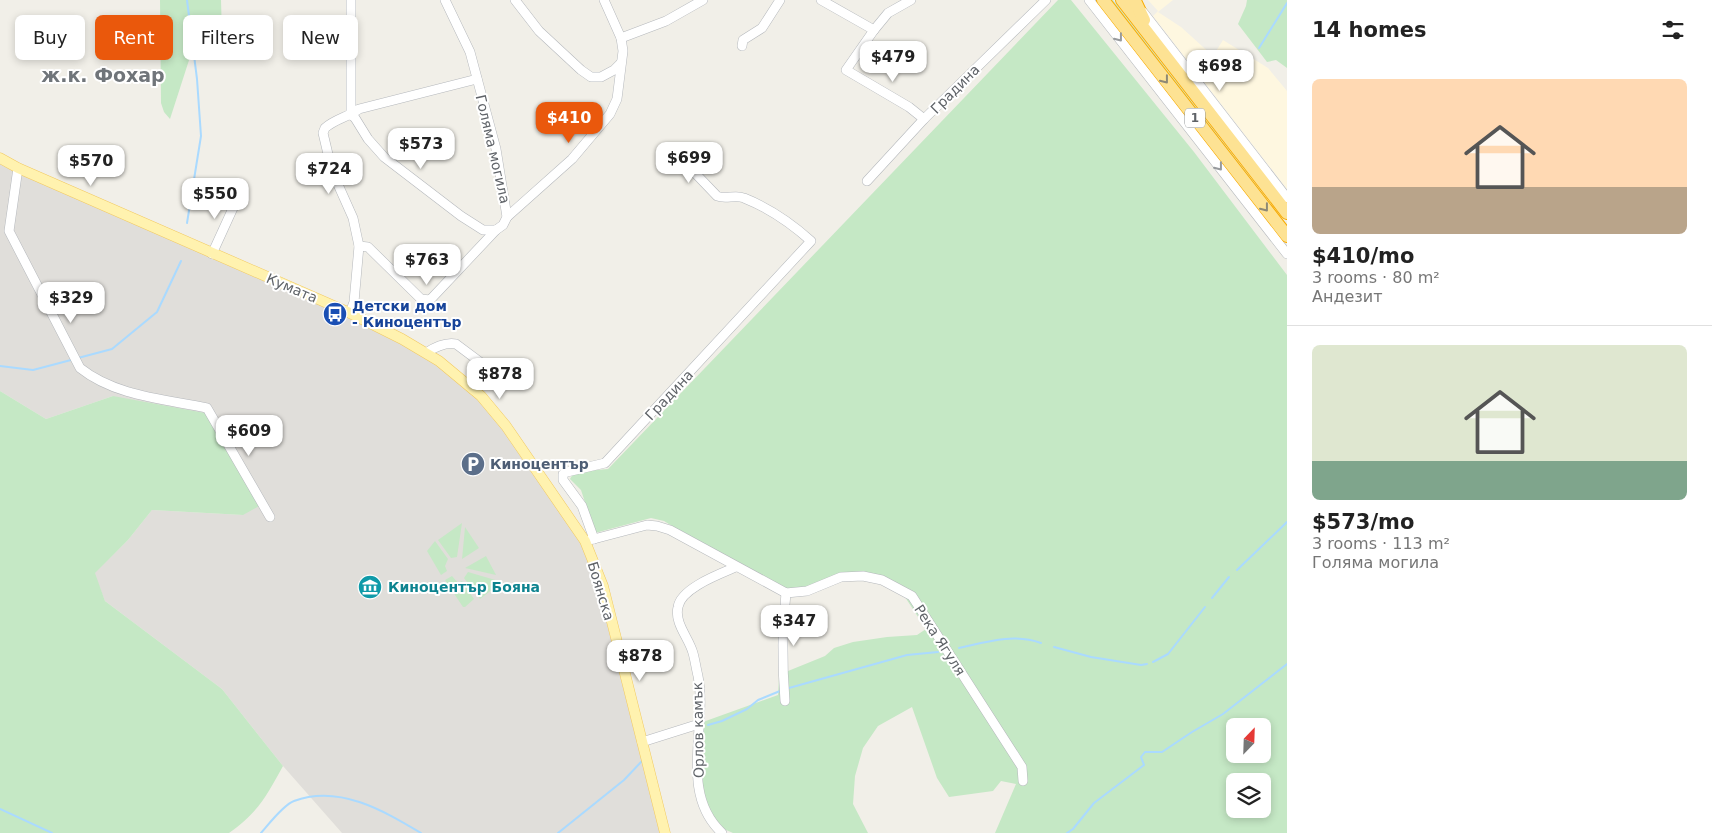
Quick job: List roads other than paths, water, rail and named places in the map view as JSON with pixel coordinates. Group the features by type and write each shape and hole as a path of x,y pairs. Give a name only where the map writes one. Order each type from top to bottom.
{"highway":[{"name":"1","path":"1103,0 1287,236"},
{"name":"1","path":"1130,0 1160,51 1287,213"}],"main road":[{"name":"Кумата","path":"0,158 18,168 212,254 350,313 426,353 481,396 506,426 557,502"},
{"name":"Боянска","path":"557,502 589,540 665,833"}],"street":[{"path":"351,0 351,115 384,157 483,230 496,230"},
{"name":"Голяма могила","path":"359,246 368,247 421,299 430,300 496,230 503,225 508,217 496,149 470,52 445,0"},
{"path":"514,0 539,31 580,70 591,77 601,77 614,70 621,63"},
{"path":"508,217 572,159 610,114 617,100 623,51 621,38 604,0"},
{"path":"621,38 666,20 703,0"},
{"path":"742,46 744,40 762,28 780,0"},
{"path":"821,0 874,30"},
{"path":"911,0 888,13 846,70 909,107 924,119"},
{"name":"Градина","path":"867,180 924,119 1046,0"},
{"path":"1089,0 1287,254"},
{"path":"1130,0 1287,198"},
{"path":"350,313 354,302 359,246 352,218 332,171 323,133 325,128 359,109 477,79"},
{"name":"Градина","path":"589,540 582,506 563,480 563,474 605,463 811,241 792,224 742,198 722,198 717,196 672,149"},
{"path":"18,168 9,231 80,368 93,378 129,392 207,408 270,517"},
{"path":"212,254 238,195"},
{"path":"426,353 436,346 456,344 508,383"},
{"path":"589,540 647,526 657,526 670,530 786,593 783,619 782,665 785,700"},
{"name":"Орлов камък","path":"722,833 707,813 700,794 697,765 700,689 693,652 677,614 678,605 684,595 704,581 736,567"},
{"name":"Река Ягуля","path":"786,593 807,590 841,577 863,576 882,580 912,596 1022,767 1023,780"},
{"path":"642,742 699,724"}],"waterway":[{"path":"187,0 197,79 201,136 187,223"},
{"path":"1259,48 1287,3"},
{"path":"78,358 112,349 157,312 181,261"},
{"path":"0,366 33,370 71,360"},
{"path":"1237,570 1287,522"},
{"path":"1212,598 1229,577"},
{"path":"1153,662 1168,654 1205,607"},
{"path":"959,648 989,641 1010,639 1031,640 1041,643"},
{"path":"1054,647 1091,657 1141,665 1147,664"},
{"path":"789,688 907,655 938,652"},
{"path":"1067,833 1073,829 1094,803 1144,765 1141,757 1145,752 1162,752 1223,714 1287,664"},
{"path":"708,725 722,721 747,709 758,700 780,691"},
{"path":"558,833 624,780 642,761"},
{"path":"261,833 276,815 290,803 311,797 328,796 360,802 392,816 421,833"},
{"path":"0,809 52,833"}],"place":[{"name":"Детски дом - Киноцентър","path":"335,314"},
{"name":"Киноцентър","path":"473,464"},
{"name":"Киноцентър Бояна","path":"370,587"}],"district":[{"name":"ж.к. Фохар","path":"103,75"}]}
